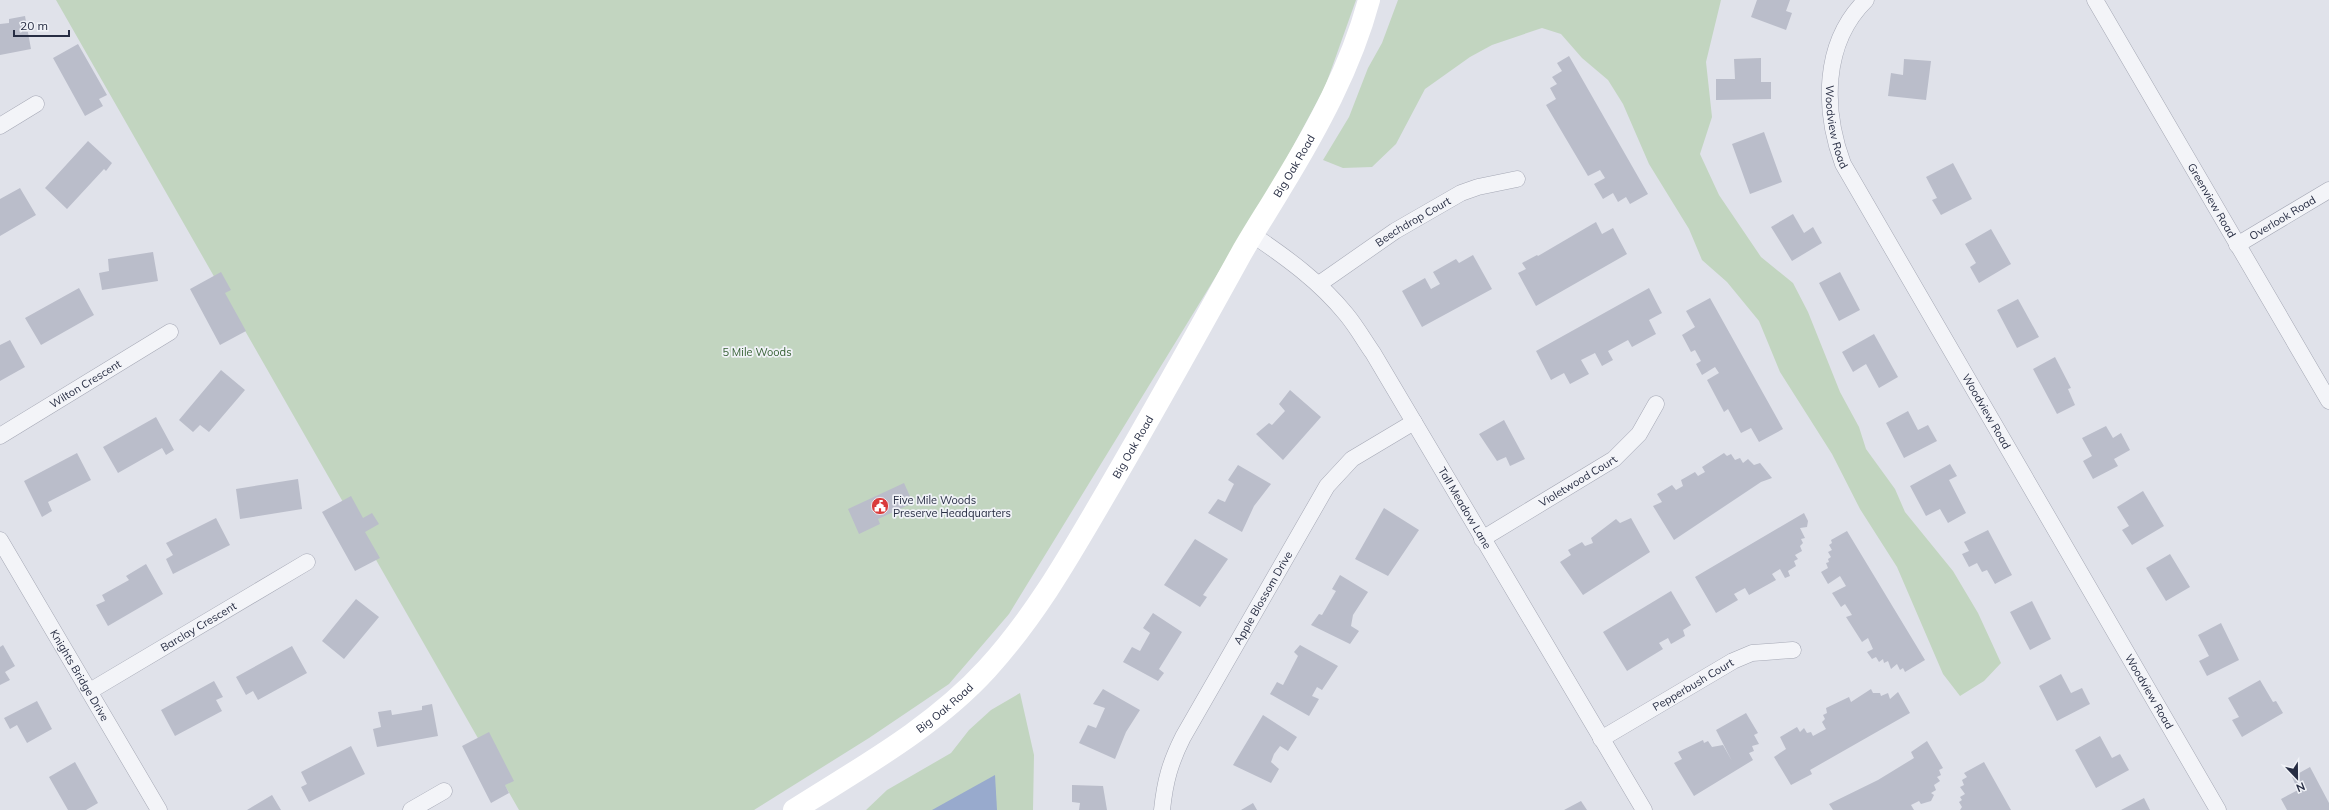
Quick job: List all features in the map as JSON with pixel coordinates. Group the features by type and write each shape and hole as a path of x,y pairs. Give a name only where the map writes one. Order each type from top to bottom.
{"street":[{"name":"Big Oak Road","path":"794,810 881,756 937,715 985,671 1023,626 1048,592 1172,379 1253,235 1283,186 1336,90 1361,30 1369,0"},
{"name":"Woodview Road","path":"1866,0 1848,22 1838,47 1831,71 1828,96 1830,119 1834,142 1843,164 2218,810"},
{"name":"Greenview Road","path":"2095,0 2329,401"},
{"path":"0,126 36,104"},
{"name":"Beechdrop Court","path":"1319,284 1395,231 1461,193 1478,187 1517,179"},
{"name":"Overlook Road","path":"2237,245 2329,190"},
{"name":"Tall Meadow Lane","path":"1253,235 1287,258 1319,284 1346,314 1373,353 1644,810"},
{"name":"Wilton Crescent","path":"0,436 170,332"},
{"name":"Violetwood Court","path":"1482,539 1614,459 1639,434 1656,404"},
{"name":"Apple Blossom Drive","path":"1162,810 1165,781 1170,764 1183,737 1327,486 1352,459 1414,422"},
{"name":"Knights Bridge Drive","path":"0,540 159,810"},
{"name":"Barclay Crescent","path":"90,691 307,562"},
{"name":"Pepperbush Court","path":"1602,739 1734,661 1752,653 1793,650"},
{"path":"411,810 444,791"}],"green space":[{"name":"5 Mile Woods","path":"56,0 1356,0 1325,87 1275,180 1009,614 949,684 869,738 754,810 519,810"},
{"path":"1398,0 1721,0 1706,62 1712,117 1700,154 1719,195 1761,257 1793,283 1808,312 1840,392 1859,427 1866,449 1895,489 1905,512 1953,571 1978,613 2001,663 1984,681 1960,696 1943,674 1897,567 1860,509 1832,454 1780,372 1759,321 1727,282 1702,260 1689,229 1649,164 1623,104 1608,80 1582,58 1561,34 1542,28 1492,45 1470,57 1425,89 1396,144 1372,167 1343,168 1323,160 1349,117 1368,68 1382,43"},
{"path":"1020,693 1034,755 1033,810 866,810 887,790 951,753 969,730 991,710"}],"water":[{"path":"995,775 997,810 932,810"}],"building":[{"path":"1757,0 1790,0 1786,11 1792,13 1786,30 1751,17"},
{"path":"25,16 31,49 0,55 0,24 9,23 9,19"},
{"path":"78,44 107,95 99,99 103,106 85,116 53,58"},
{"path":"1569,56 1648,194 1630,204 1626,197 1618,202 1613,193 1603,199 1594,184 1605,178 1600,170 1588,176 1546,105 1556,99 1550,88 1557,84 1552,77 1562,71 1557,63"},
{"path":"1761,58 1761,82 1771,82 1771,99 1716,100 1716,79 1735,79 1734,59"},
{"path":"1904,59 1931,61 1926,100 1888,96 1891,73 1903,75"},
{"path":"1764,132 1782,182 1750,194 1732,144"},
{"path":"88,141 112,163 106,171 104,169 67,209 45,188"},
{"path":"1953,163 1972,199 1941,215 1932,200 1937,198 1926,177"},
{"path":"20,188 36,215 0,236 0,199"},
{"path":"1793,214 1804,233 1813,227 1822,243 1792,261 1771,227"},
{"path":"1596,222 1602,234 1613,228 1627,254 1536,306 1518,273 1526,269 1522,263 1537,255 1538,256"},
{"path":"1991,229 2011,264 1979,283 1970,267 1976,263 1965,244"},
{"path":"153,252 158,281 102,290 99,273 109,271 108,259"},
{"path":"1473,255 1492,289 1422,327 1402,291 1425,278 1431,289 1440,284 1433,272 1456,259 1459,263"},
{"path":"221,272 231,290 225,293 246,331 220,345 190,289"},
{"path":"1840,272 1860,310 1839,321 1819,283"},
{"path":"79,288 94,315 41,345 25,318"},
{"path":"1649,288 1662,313 1649,320 1656,334 1632,347 1628,340 1608,351 1613,360 1602,366 1595,353 1581,360 1589,374 1570,384 1564,373 1551,380 1536,351"},
{"path":"1710,298 1783,429 1759,442 1751,428 1741,433 1728,409 1724,412 1707,380 1719,373 1715,367 1702,375 1696,364 1701,361 1695,350 1691,352 1682,335 1695,327 1686,311"},
{"path":"2018,299 2039,337 2017,348 1997,310"},
{"path":"1874,334 1898,377 1879,388 1866,364 1853,372 1842,352"},
{"path":"10,340 25,367 0,381 0,345"},
{"path":"2055,357 2071,388 2068,389 2075,405 2057,414 2033,369"},
{"path":"221,370 245,390 209,432 200,425 193,432 179,420"},
{"path":"1290,390 1321,417 1283,460 1256,434 1269,423 1272,425 1285,411 1279,404"},
{"path":"1908,411 1918,430 1928,425 1937,441 1904,458 1886,423"},
{"path":"156,417 174,450 166,455 162,448 118,473 103,447"},
{"path":"1504,420 1525,459 1510,466 1506,457 1497,461 1479,434"},
{"path":"2106,426 2113,438 2121,433 2130,450 2114,459 2118,466 2093,479 2083,461 2092,456 2082,438"},
{"path":"77,453 91,480 48,502 52,511 42,517 24,481"},
{"path":"1724,453 1727,456 1731,454 1735,460 1740,458 1743,463 1748,459 1754,465 1760,463 1772,478 1761,482 1674,540 1653,506 1662,502 1657,494 1672,485 1676,490 1683,486 1681,480 1695,472 1698,476 1705,472 1702,467"},
{"path":"1950,464 1957,476 1949,480 1966,513 1948,523 1940,509 1926,516 1910,486"},
{"path":"1238,465 1271,484 1254,506 1242,532 1208,513 1218,499 1225,502 1234,484 1228,480"},
{"path":"298,479 302,509 240,519 236,489"},
{"name":"Five Mile Woods Preserve Headquarters","path":"904,483 913,503 878,519 880,524 859,534 848,509"},
{"path":"2143,491 2164,526 2132,545 2122,530 2129,526 2117,507"},
{"path":"351,496 363,518 372,513 379,524 365,532 380,558 355,571 322,512"},
{"path":"1384,508 1419,530 1388,576 1355,559"},
{"path":"1804,513 1808,521 1807,527 1800,528 1805,538 1801,539 1803,543 1800,546 1802,551 1795,555 1798,559 1794,561 1796,566 1788,571 1790,576 1785,578 1780,569 1772,574 1776,580 1749,595 1745,588 1734,594 1738,600 1716,613 1695,577"},
{"path":"216,518 230,545 173,574 166,559 173,555 166,543"},
{"path":"1631,518 1650,552 1583,595 1560,562 1571,555 1568,550 1582,542 1585,546 1593,543 1591,538 1616,519 1620,523"},
{"path":"1988,530 2012,575 1995,584 1987,570 1982,572 1977,563 1969,567 1962,554 1969,551 1964,542"},
{"path":"1847,531 1925,660 1905,672 1903,668 1900,670 1897,664 1891,669 1888,661 1884,663 1883,659 1879,662 1876,657 1872,659 1867,652 1873,649 1868,638 1862,642 1846,617 1852,615 1845,604 1841,607 1832,593 1846,586 1840,576 1828,584 1821,572 1828,568 1826,563 1829,562 1828,559 1831,557 1828,552 1832,550 1829,545 1832,543 1831,540"},
{"path":"1195,539 1228,559 1203,595 1207,597 1200,607 1164,585"},
{"path":"2170,554 2190,587 2166,601 2146,568"},
{"path":"146,564 163,594 108,626 96,605 105,601 102,595 129,580 126,576"},
{"path":"1340,575 1368,592 1353,615 1351,626 1359,631 1350,644 1311,625 1319,614 1322,615 1336,591 1332,589"},
{"path":"1671,591 1691,625 1683,630 1685,636 1671,644 1668,638 1659,643 1663,649 1627,671 1603,632"},
{"path":"356,599 379,617 344,659 322,641"},
{"path":"2032,601 2051,639 2030,650 2010,612"},
{"path":"1153,613 1182,632 1159,669 1164,673 1158,681 1123,662 1132,647 1140,651 1150,633 1143,628"},
{"path":"2221,623 2239,660 2207,676 2199,661 2209,656 2198,635"},
{"path":"3,645 15,666 5,672 10,680 0,685 0,647"},
{"path":"1300,645 1338,666 1322,690 1317,687 1312,696 1319,699 1309,716 1270,694 1277,682 1283,685 1298,656 1294,652"},
{"path":"292,646 307,673 258,700 253,691 246,695 236,677"},
{"path":"2061,674 2071,693 2082,688 2090,704 2057,721 2039,686"},
{"path":"2260,680 2273,702 2276,701 2283,713 2242,737 2232,720 2239,717 2228,698"},
{"path":"214,681 223,697 216,700 222,711 175,736 161,710"},
{"path":"1103,689 1140,710 1126,732 1115,759 1079,743 1088,725 1096,728 1105,708 1093,704"},
{"path":"1871,689 1873,693 1880,693 1881,696 1888,693 1890,699 1898,692 1910,713 1810,770 1812,774 1791,785 1774,757 1786,749 1780,737 1797,727 1800,732 1804,728 1807,733 1811,732 1813,736 1826,729 1822,722 1825,719 1823,715 1827,713 1826,708 1849,697 1851,702"},
{"path":"37,701 52,729 27,743 17,725 10,729 4,718"},
{"path":"432,704 438,736 377,747 373,729 381,727 378,712 391,710 392,715 422,710 422,706"},
{"path":"1746,713 1758,733 1754,735 1759,744 1752,746 1754,751 1749,753 1753,760 1694,796 1674,763 1682,759 1678,752 1703,740 1704,743 1708,741 1712,747 1723,745 1732,761 1716,730"},
{"path":"1263,715 1297,737 1288,751 1280,746 1274,754 1271,762 1279,769 1271,783 1233,765"},
{"path":"489,732 514,781 505,785 509,793 491,803 462,746"},
{"path":"2100,736 2112,758 2120,754 2129,770 2096,788 2075,750"},
{"path":"1927,741 1943,768 1939,770 1941,775 1937,777 1940,781 1934,785 1936,790 1931,793 1934,795 1931,801 1921,804 1919,801 1911,805 1914,810 1833,810 1829,804 1878,780 1914,758 1911,752"},
{"path":"351,746 365,774 309,802 301,787 307,784 301,772"},
{"path":"75,762 98,803 86,810 68,810 49,777"},
{"path":"1984,762 2011,810 1960,810 1962,807 1959,802 1962,800 1960,797 1965,794 1960,787 1964,785 1962,780 1967,777 1964,773"},
{"path":"2310,767 2329,803 2329,810 2287,810 2281,799 2298,790 2292,777"},
{"path":"1072,785 1103,786 1107,810 1079,810 1080,803 1072,802"},
{"path":"272,795 281,810 247,810"},
{"path":"2144,798 2150,810 2121,810"},
{"path":"1581,801 1587,810 1564,810"},
{"path":"1253,803 1257,810 1241,810"}],"place":[{"name":"Five Mile Woods Preserve Headquarters","path":"880,506"}]}
